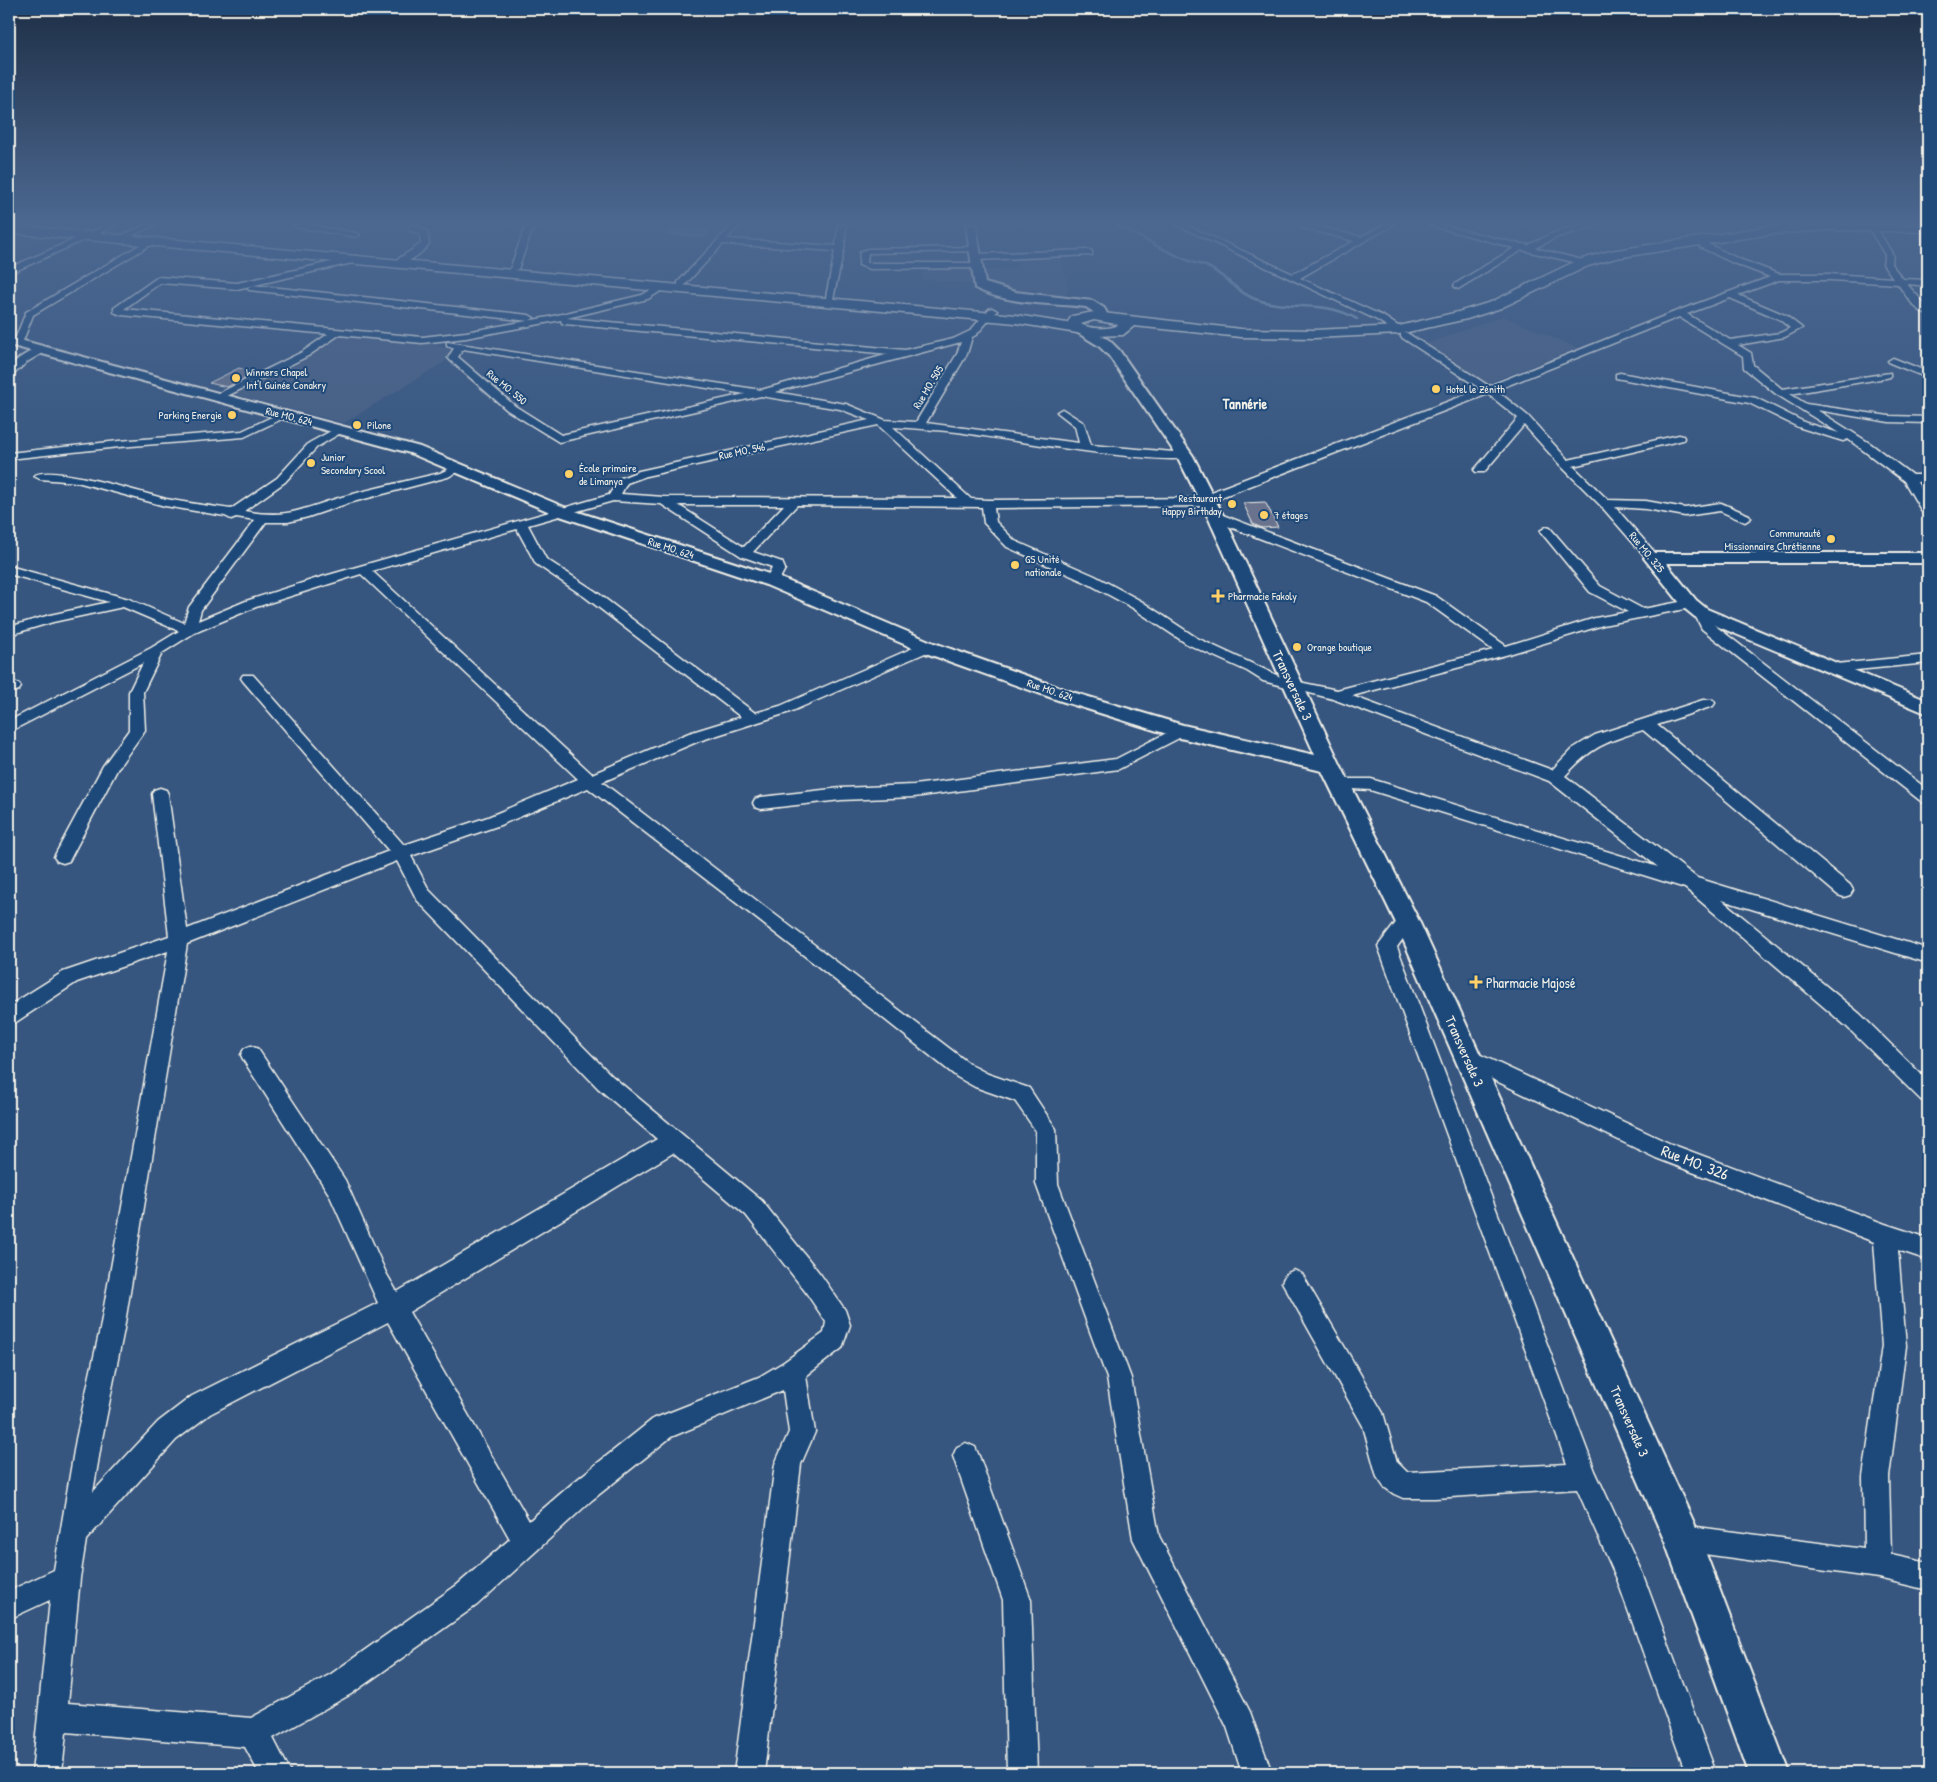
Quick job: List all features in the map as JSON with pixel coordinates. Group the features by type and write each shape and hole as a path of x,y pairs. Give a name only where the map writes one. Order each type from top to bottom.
{"highway":[{"path":"918,308 989,314"},
{"path":"934,308 1080,325 1119,334 1306,340 1402,332 1476,319 1505,308"},
{"path":"1402,332 1484,308"},
{"path":"1080,325 1103,316 1119,334"}],"street":[{"path":"11,342 20,339 30,314 40,308"},
{"path":"120,308 117,310 121,312 422,340 842,406 881,422 920,424 1086,447 1184,456"},
{"path":"436,308 905,353"},
{"path":"422,340 549,320 598,308"},
{"path":"1098,308 1103,316"},
{"name":"Rue MO. 325","path":"1360,308 1402,332 1488,390 1524,418 1605,503 1695,609 1928,708"},
{"path":"1212,509 1220,493 1488,390 1692,308"},
{"path":"1730,344 1782,335 1797,328 1782,317 1762,308"},
{"path":"1680,313 1748,355 1748,366 1780,392 1867,446 1909,479 1928,512"},
{"path":"758,394 905,353 956,341 968,335 989,314"},
{"name":"Transversale 3","path":"1080,325 1104,344 1119,334 1212,509 1335,775 1407,921 1682,1538 1769,1773"},
{"path":"217,398 305,354 337,332"},
{"path":"449,344 451,340 466,334"},
{"name":"Rue MO. 505","path":"920,424 962,354 968,335"},
{"name":"Rue MO. 624","path":"11,342 415,450 563,512 772,581 927,647 1065,696 1335,775"},
{"name":"Rue MO. 550","path":"460,346 453,358 511,408 559,439 758,394"},
{"path":"10,369 31,354 41,350"},
{"path":"1893,361 1928,375"},
{"path":"1780,392 1886,375"},
{"path":"1620,376 1752,400 1802,425 1867,446"},
{"path":"1802,405 1889,419 1928,420"},
{"path":"1062,412 1080,425 1086,447"},
{"path":"9,456 119,444 244,434 282,414"},
{"path":"1480,470 1524,418"},
{"path":"881,422 968,502"},
{"name":"Rue MO. 546","path":"613,497 622,481 643,473 881,422"},
{"path":"231,514 281,480 313,445 340,429"},
{"path":"1566,464 1679,438"},
{"path":"40,476 77,479 165,502 262,519 288,518 345,500 444,475 459,468"},
{"path":"1909,479 1928,478"},
{"path":"9,727 156,651 189,630 251,604 363,569 613,497 664,500 968,502 1212,509 1431,599 1504,650"},
{"path":"664,500 745,553 777,565 779,569 772,581"},
{"path":"745,553 794,501"},
{"path":"1605,503 1646,505 1685,512 1721,507 1745,518"},
{"path":"988,504 990,523 1011,544 1090,579 1136,604 1192,641 1252,668 1258,675 1293,686 1337,695 1555,777 1692,884 1853,1020 1928,1094"},
{"path":"189,630 194,610 262,519"},
{"path":"521,524 540,562 590,594 752,719"},
{"path":"1546,531 1595,589 1641,613"},
{"path":"1653,558 1928,558"},
{"path":"363,569 591,782 822,959 964,1071 982,1081 1022,1094 1046,1129 1047,1184 1119,1378 1146,1540 1240,1722 1257,1773"},
{"path":"9,570 124,602 189,630"},
{"path":"9,586 29,576"},
{"path":"9,631 50,619 124,602"},
{"path":"1337,695 1504,650 1600,621 1641,613 1695,609 1707,626 1928,798"},
{"path":"9,1016 70,978 179,940 400,853 494,820 591,782 694,738 785,709 927,647"},
{"path":"63,857 111,766 137,730 136,692 156,651"},
{"path":"1836,668 1928,659"},
{"path":"52,1716 253,1733 342,1684 467,1595 583,1491 662,1428 767,1386 793,1371 834,1340 838,1325 837,1318 813,1283 754,1208 605,1082 423,895 400,853 325,764 248,678"},
{"path":"1555,777 1576,753 1600,739 1647,725 1708,703"},
{"path":"1647,725 1844,890"},
{"path":"761,803 841,794 914,791 1119,764 1180,731"},
{"path":"1335,775 1928,956"},
{"path":"47,1773 66,1578 89,1439 112,1329 179,940 160,794"},
{"path":"1407,921 1387,946 1584,1476 1629,1575 1701,1773"},
{"path":"251,1055 336,1187 378,1281 526,1541"},
{"name":"Rue MO. 326","path":"1468,1058 1664,1151 1885,1235 1928,1249"},
{"path":"73,1534 167,1431 185,1416 202,1405 394,1307 675,1140"},
{"path":"1878,1564 1876,1477 1894,1346 1885,1235"},
{"path":"1294,1282 1374,1422 1386,1468 1393,1478 1403,1485 1435,1485 1584,1476"},
{"path":"748,1773 788,1464 802,1432 793,1371"},
{"path":"966,1456 1017,1600 1022,1773"},
{"path":"1682,1538 1878,1564 1928,1576"},
{"path":"9,1605 66,1578"},
{"path":"253,1733 276,1773"}],"shaded area":[{"path":"1503,316 1578,348 1486,384 1425,344"},
{"path":"338,334 420,341 454,350 443,363 344,423 229,393 312,353"}],"building":[{"name":"Winners Chapel Int'l Guinée Conakry","path":"239,368 256,373 227,387 209,383"},
{"name":"7 étages","path":"1265,502 1278,527 1262,528 1253,524 1243,503"}],"waterway":[{"path":"1327,308 1357,319"}],"place":[{"name":"Winners Chapel Int'l Guinée Conakry","path":"236,378"},
{"name":"Hotel le Zénith","path":"1436,389"},
{"name":"Parking Energie","path":"232,415"},
{"name":"Pilone","path":"357,425"},
{"name":"Junior Secondary Scool","path":"311,463"},
{"name":"École primaire de Limanya","path":"569,474"},
{"name":"Restaurant Happy Birthday","path":"1232,504"},
{"name":"7 étages","path":"1264,515"},
{"name":"Communauté Missionnaire Chrétienne","path":"1831,539"},
{"name":"GS Unité nationale","path":"1015,565"},
{"name":"Pharmacie Fakoly","path":"1218,596"},
{"name":"Orange boutique","path":"1297,647"},
{"name":"Pharmacie Majosé","path":"1476,982"}],"district":[{"name":"Tannérie","path":"1245,403"}]}
